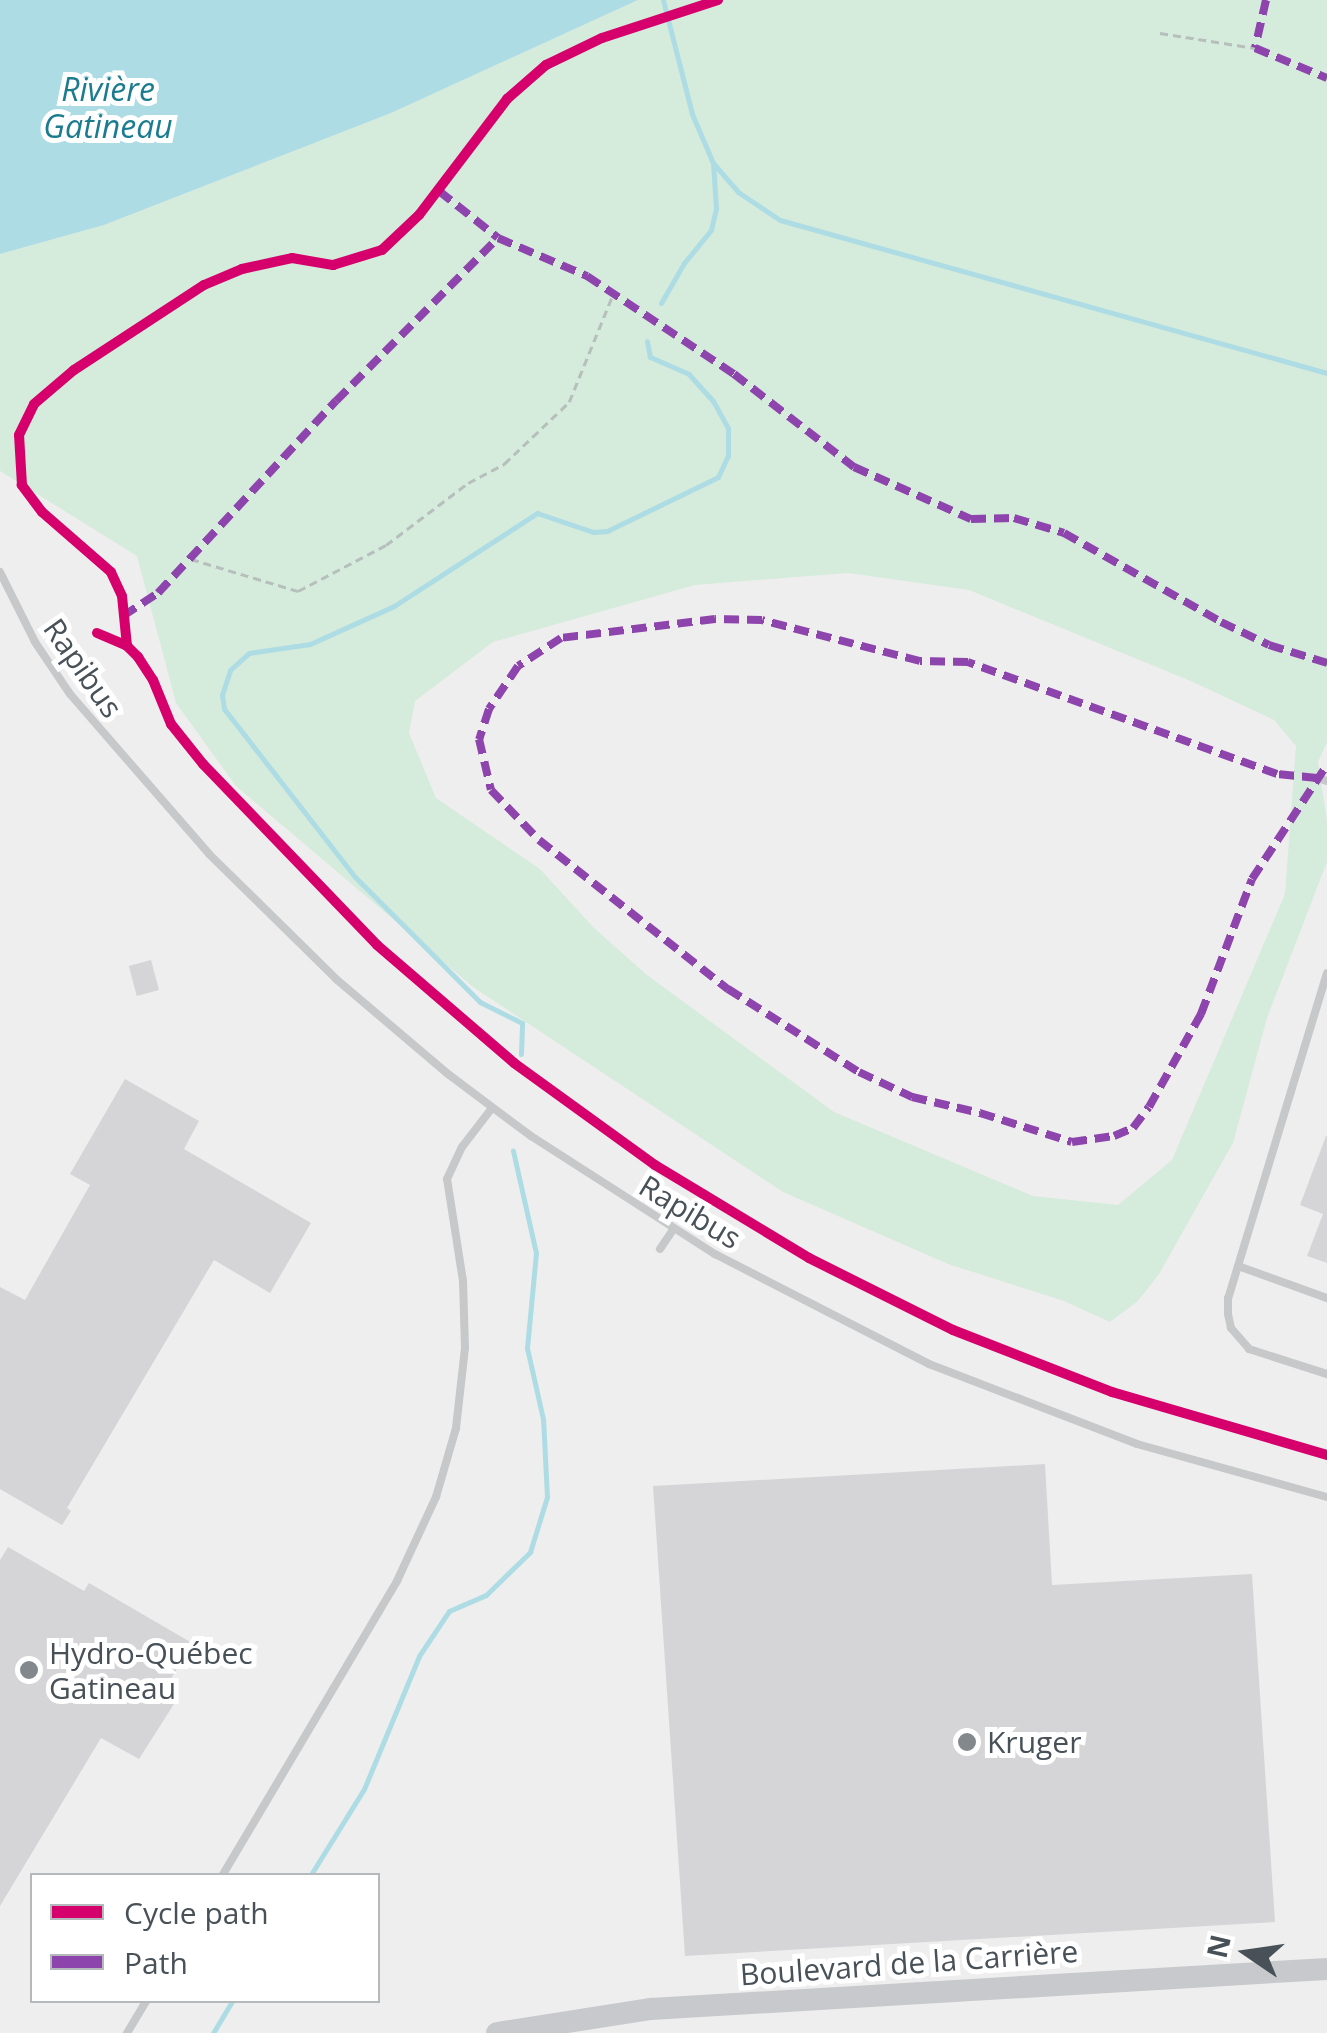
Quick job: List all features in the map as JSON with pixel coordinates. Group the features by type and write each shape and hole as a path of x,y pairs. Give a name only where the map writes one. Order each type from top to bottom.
{"street":[{"name":"Boulevard de la Carrière","path":"496,2033 651,2009 1327,1969"}],"lane":[{"name":"Rapibus","path":"0,572 51,668 155,797 307,953 492,1108 673,1230 810,1306 980,1386 1137,1444 1327,1498"},
{"path":"1327,973 1238,1266 1228,1314 1238,1339 1264,1356 1327,1374"},
{"path":"224,1873 397,1582 436,1498 456,1428 465,1348 463,1282 448,1179 454,1160 492,1108"},
{"path":"660,1249 673,1230"},
{"path":"1238,1266 1327,1298"},
{"path":"127,2033 145,2003"}],"path":[{"path":"1160,33 1255,48"},
{"path":"191,559 298,591 386,545 468,483 504,464 568,402 613,294"}],"green space":[{"path":"638,0 1327,0 1327,742 1318,762 1327,821 1327,862 1267,1018 1233,1143 1159,1274 1138,1301 1110,1322 1064,1301 948,1264 783,1192 473,987 236,786 176,703 137,556 0,471 0,254 104,225 391,113","holes":["848,573 969,590 1193,682 1274,720 1296,746 1285,894 1172,1160 1118,1205 1033,1196 834,1112 647,975 594,928 540,869 436,798 409,733 415,701 493,642 695,585"]}],"water":[{"name":"Rivière Gatineau","path":"0,0 638,0 391,113 104,225 0,254"}],"building":[{"path":"151,960 159,990 137,996 129,966"},
{"path":"125,1079 199,1121 184,1149 311,1223 270,1293 214,1260 67,1508 71,1511 62,1525 0,1489 0,1287 25,1300 90,1185 70,1174"},
{"path":"1326,1136 1327,1263 1307,1256 1323,1214 1300,1205"},
{"name":"Kruger","path":"1045,1464 1052,1585 1252,1574 1275,1922 685,1956 653,1486"},
{"path":"8,1547 84,1591 89,1583 192,1643 161,1696 174,1704 139,1759 101,1738 0,1906 0,1560"}],"waterway":[{"path":"663,0 692,114 713,163 738,192 780,220 1327,373"},
{"path":"661,303 684,263 711,230 716,208 713,163"},
{"path":"521,1054 522,1023 480,1002 355,877 224,709 222,695 230,670 249,653 310,644 394,606 537,513 593,532 607,531 718,477 728,456 728,428 713,401 689,374 650,357 647,341"},
{"path":"312,1873 364,1789 419,1656 449,1611 486,1595 530,1552 547,1497 543,1419 527,1348 536,1253 513,1151"},
{"path":"213,2033 231,2003"}],"marked path":[{"path":"1266,0 1255,48 1327,78"},
{"path":"439,191 498,238 587,276 734,374 854,467 971,519 1014,518 1064,533 1221,622 1269,645 1327,663"},
{"path":"123,616 158,593 336,401 498,238"},
{"path":"1317,778 1277,774 968,662 920,661 762,620 715,619 561,638 518,666 489,709 479,739 491,790 539,840 728,989 859,1072 912,1097 980,1113 1072,1142 1114,1136 1133,1128 1149,1107 1201,1014 1252,879 1327,765"}],"cycle path":[{"path":"127,646 122,596 111,572 42,512 22,485 19,435 34,404 74,370 204,285 242,269 292,258 333,265 382,250 419,215 507,99 546,65 602,38 718,0"},
{"path":"97,633 127,646 138,657 153,680 171,724 203,764 377,945 514,1063 655,1165 809,1258 953,1330 1112,1392 1327,1455"}],"place":[{"name":"Hydro-Québec Gatineau","path":"29,1670"},
{"name":"Kruger","path":"967,1742"}]}
